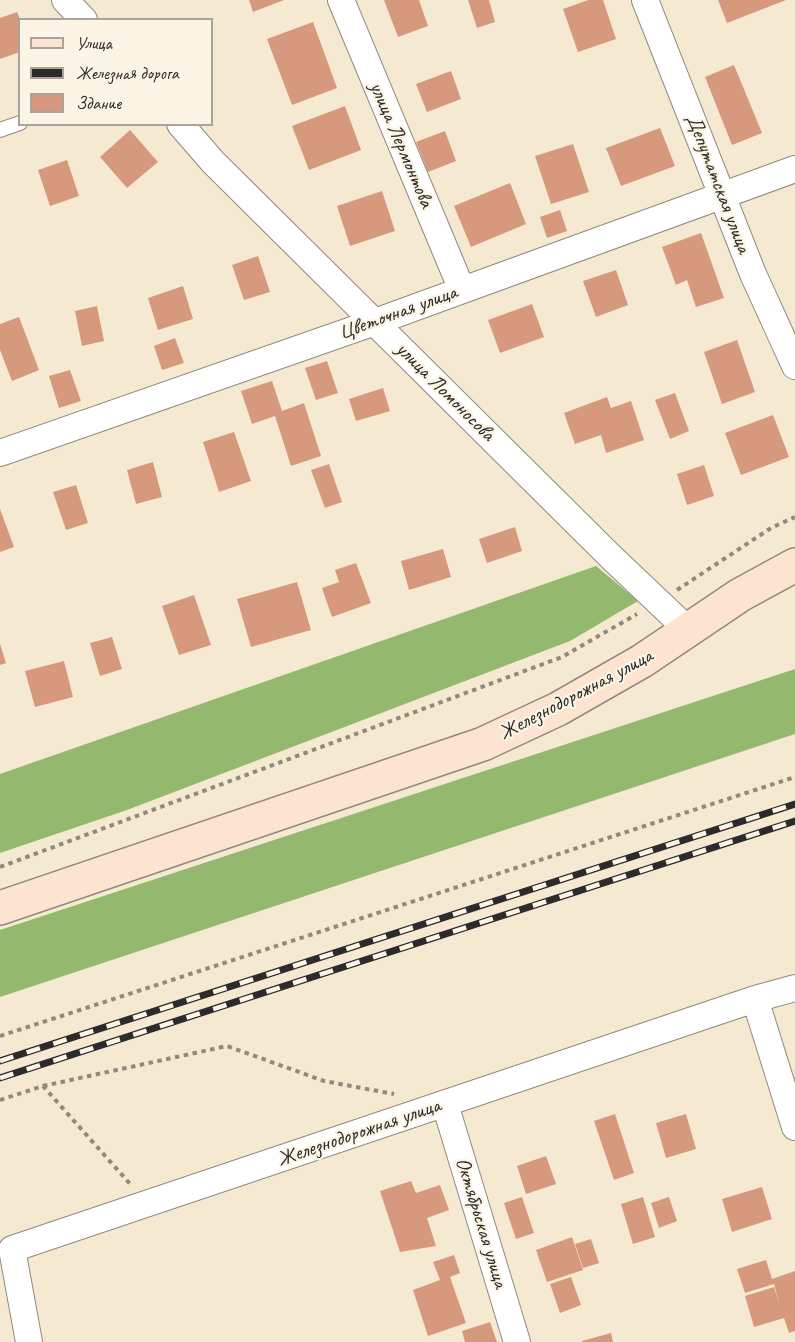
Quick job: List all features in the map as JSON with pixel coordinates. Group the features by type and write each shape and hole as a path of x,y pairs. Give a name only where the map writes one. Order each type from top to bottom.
{"main road":[{"name":"Железнодорожная улица","path":"0,908 483,744 558,709 642,661 740,595 795,565"}],"street":[{"path":"65,0 82,18"},
{"name":"улица Лермонтова","path":"340,0 462,290"},
{"name":"Депутатская улица","path":"645,0 753,274 795,366"},
{"name":"улица Ломоносова","path":"182,126 213,162 688,630"},
{"name":"Цветочная улица","path":"0,453 375,322 795,169"},
{"name":"Железнодорожная улица","path":"29,1342 12,1249 755,999 795,988"},
{"path":"755,999 795,1127"},
{"name":"Октябрьская улица","path":"445,1104 517,1342"}],"lane":[{"path":"0,130 18,124"}],"path":[{"path":"0,867 562,657 658,602 771,528 795,517"},
{"path":"0,1036 795,777"},
{"path":"0,1100 43,1086 227,1046 324,1081 401,1095"},
{"path":"43,1086 148,1203"}],"green space":[{"path":"596,566 638,601 570,641 127,810 0,853 0,774"},
{"path":"795,669 795,734 0,997 0,930"}],"building":[{"path":"249,0 284,0 253,12"},
{"path":"384,0 419,0 428,26 398,37"},
{"path":"468,0 489,0 495,22 477,28"},
{"path":"588,0 603,0 616,39 578,52 563,9"},
{"path":"718,0 786,0 727,23"},
{"path":"17,12 20,18 18,53 0,59 0,18"},
{"path":"313,22 337,88 292,105 267,39"},
{"path":"734,65 762,133 732,145 705,77"},
{"path":"451,71 461,99 427,112 416,84"},
{"path":"345,106 361,150 309,170 292,126"},
{"path":"660,128 675,166 621,186 606,148"},
{"path":"130,130 158,162 127,188 100,157"},
{"path":"445,131 456,161 428,172 416,142"},
{"path":"573,144 589,192 551,204 535,156"},
{"path":"67,160 79,196 50,206 38,170"},
{"path":"510,183 526,224 471,247 454,206"},
{"path":"382,191 395,231 350,246 337,206"},
{"path":"560,210 567,231 547,238 540,217"},
{"path":"701,233 724,298 696,307 687,280 676,285 662,247"},
{"path":"258,256 270,292 244,300 232,265"},
{"path":"616,270 628,305 596,317 583,281"},
{"path":"183,286 193,319 158,330 148,298"},
{"path":"532,304 544,337 500,353 488,320"},
{"path":"97,306 104,341 82,346 75,311"},
{"path":"19,317 39,370 12,381 0,350 0,324"},
{"path":"175,338 184,363 162,370 154,346"},
{"path":"737,340 755,392 722,404 704,352"},
{"path":"327,361 338,393 316,400 305,368"},
{"path":"70,370 81,401 59,408 49,376"},
{"path":"272,381 282,411 304,403 321,456 291,466 275,416 252,424 241,391"},
{"path":"383,388 390,411 356,421 349,399"},
{"path":"675,393 689,431 670,439 655,400"},
{"path":"607,397 611,408 631,401 644,440 606,453 601,435 575,444 564,413"},
{"path":"773,415 789,457 741,475 725,433"},
{"path":"234,432 251,481 219,492 203,442"},
{"path":"153,462 162,497 136,504 127,470"},
{"path":"329,464 342,502 325,508 311,470"},
{"path":"704,465 714,496 687,505 677,474"},
{"path":"76,485 88,523 66,530 53,492"},
{"path":"0,509 14,547 0,552"},
{"path":"515,527 522,551 487,563 479,539"},
{"path":"443,549 451,577 409,590 401,561"},
{"path":"356,563 371,603 332,617 322,588 339,582 335,570"},
{"path":"297,582 311,630 251,647 237,599"},
{"path":"194,595 211,645 179,655 162,606"},
{"path":"112,637 122,669 100,676 90,643"},
{"path":"0,644 6,663 0,665"},
{"path":"64,661 73,697 35,707 25,671"},
{"path":"615,1114 634,1173 614,1180 594,1121"},
{"path":"686,1114 696,1149 666,1158 656,1123"},
{"path":"546,1156 556,1184 526,1194 517,1166"},
{"path":"411,1181 416,1193 440,1185 449,1210 427,1218 436,1246 400,1252 380,1191"},
{"path":"762,1187 772,1219 732,1232 722,1199"},
{"path":"522,1197 534,1233 516,1239 504,1203"},
{"path":"643,1197 655,1237 633,1244 621,1204"},
{"path":"669,1197 677,1221 659,1228 651,1203"},
{"path":"572,1237 583,1270 547,1282 536,1250"},
{"path":"591,1239 599,1263 583,1268 575,1244"},
{"path":"454,1255 460,1273 450,1277 466,1323 428,1336 413,1290 440,1280 433,1262"},
{"path":"766,1260 772,1279 795,1271 795,1331 789,1333 784,1318 754,1327 745,1296 774,1287 780,1306 774,1284 745,1293 737,1269"},
{"path":"571,1277 581,1305 560,1313 550,1284"},
{"path":"490,1322 497,1342 465,1342 462,1331"},
{"path":"611,1333 613,1342 582,1342 582,1341"}],"railway":[{"path":"0,1061 795,804"},
{"path":"0,1078 795,821"}]}
